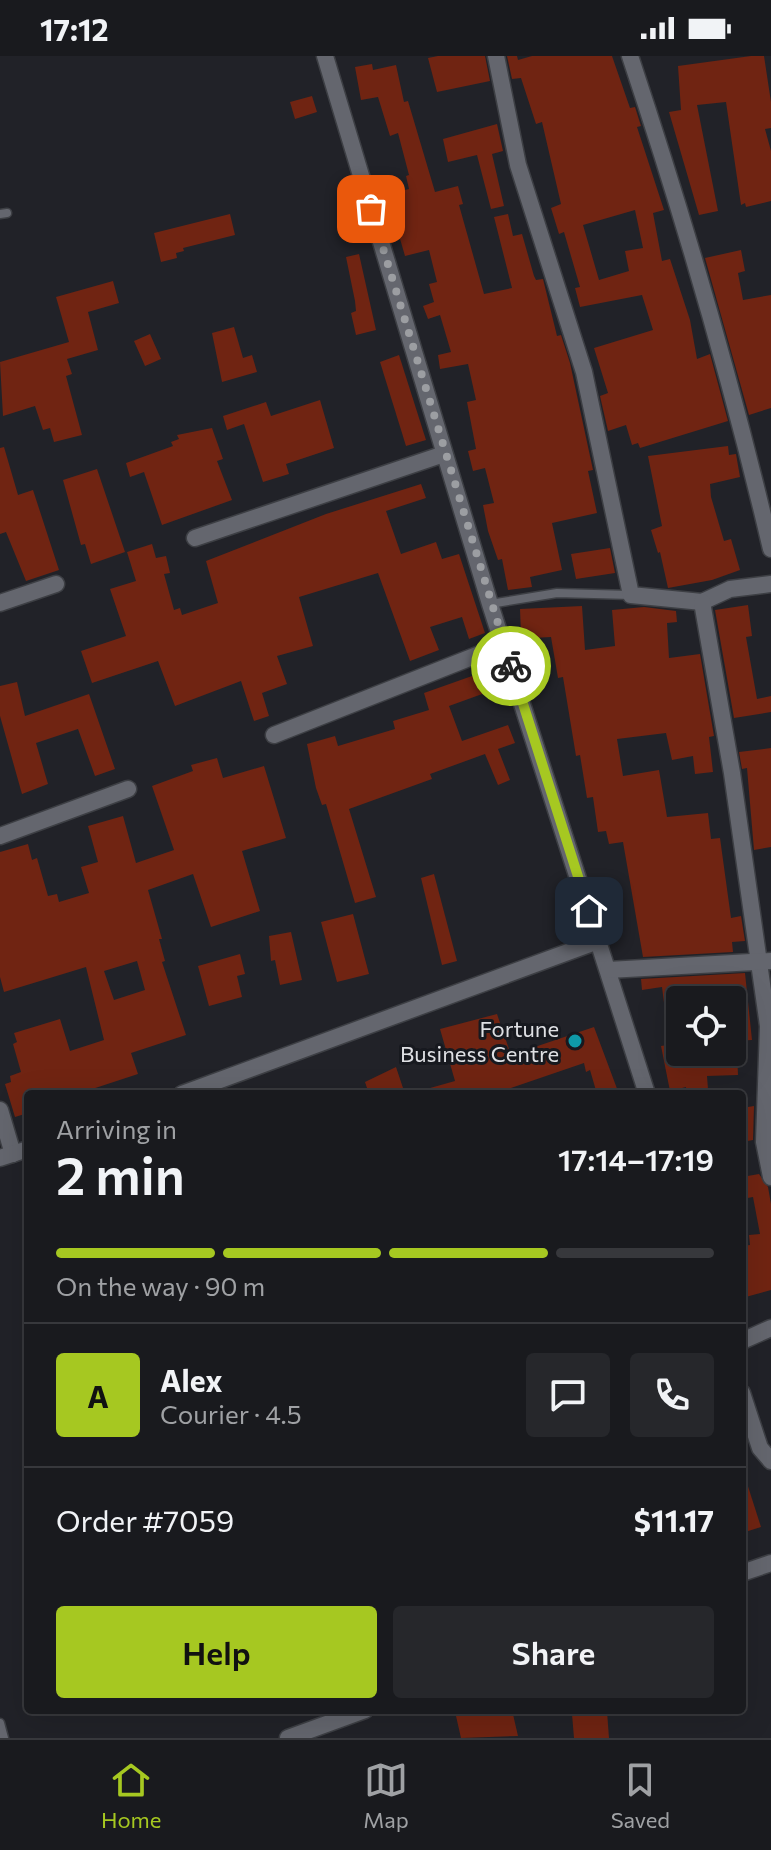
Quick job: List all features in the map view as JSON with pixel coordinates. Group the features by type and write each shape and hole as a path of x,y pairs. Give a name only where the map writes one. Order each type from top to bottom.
{"street":[{"path":"325,56 490,604 646,1090"},
{"path":"496,56 518,165 584,372 631,595 702,602 730,589 771,584"},
{"path":"630,56 660,146 752,466 771,549"},
{"path":"195,538 444,454"},
{"path":"0,603 56,584"},
{"path":"702,602 764,962 768,1026 764,1142 771,1177"},
{"path":"274,735 505,644"},
{"path":"0,836 128,789"},
{"path":"193,1090 598,941"},
{"path":"608,970 673,964 764,962"},
{"path":"0,1110 14,1154"},
{"path":"746,1339 771,1328"},
{"path":"746,1405 760,1448 771,1461"},
{"path":"746,1572 771,1563"},
{"path":"288,1738 354,1714"}],"lane":[{"path":"490,604 557,593 631,595"},
{"path":"0,1723 4,1738"}],"building":[{"path":"485,56 490,81 437,92 428,58"},
{"path":"507,56 517,56 518,60 532,56 612,56 630,108 635,107 641,126 637,127 664,210 653,213 662,261 670,259 690,320 697,359 710,354 728,421 640,448 638,443 632,445 626,425 608,431 600,396 608,393 594,348 653,330 642,295 580,307 575,288 580,287 564,232 559,234 551,208 561,204 542,122 536,124 521,78 512,79","holes":["635,210 643,248 625,251 629,271 599,280 583,225"]},
{"path":"764,56 771,102 771,128 765,129 771,151 771,201 746,207 745,203 741,205 726,102 697,105 718,211 699,215 669,112 681,110 678,66"},
{"path":"372,64 373,70 396,65 404,102 408,101 435,192 458,186 463,204 459,205 484,294 512,288 494,217 508,214 513,236 522,234 536,280 543,279 557,336 561,335 570,363 593,470 588,471 597,513 552,523 562,570 530,577 532,587 508,590 502,559 498,560 488,531 483,505 494,503 485,468 473,471 468,451 476,449 467,402 476,400 468,364 440,369 438,355 451,352 440,315 428,319 423,306 434,302 429,284 437,282 429,250 405,256 387,194 409,189 406,176 409,175 398,133 390,136 378,97 361,100 355,67"},
{"path":"312,96 317,112 295,119 290,102"},
{"path":"497,124 503,151 492,154 504,206 491,209 477,155 448,162 443,139"},
{"path":"230,214 235,235 183,248 184,251 176,253 177,258 161,262 154,233"},
{"path":"741,250 745,271 738,273 743,300 771,295 771,408 749,415 705,258"},
{"path":"359,254 376,330 356,335 351,313 356,311 355,301 346,257"},
{"path":"113,281 119,303 88,312 98,350 67,359 72,374 66,376 82,435 54,442 50,428 43,430 35,406 3,416 0,362 69,342 56,297"},
{"path":"234,327 243,358 252,355 257,372 222,382 212,333"},
{"path":"150,334 161,359 145,366 134,341"},
{"path":"399,355 426,440 406,446 380,362"},
{"path":"320,400 334,448 286,464 289,474 263,482 244,424 227,430 223,416 266,402 271,416"},
{"path":"212,428 223,459 217,461 232,500 162,525 144,472 130,477 126,463 173,446 171,442 179,439 177,435"},
{"path":"728,446 729,455 736,454 740,477 710,484 711,497 724,541 731,539 740,570 712,580 668,588 660,552 651,530 662,526 648,456"},
{"path":"4,447 18,495 33,490 59,570 26,581 6,532 0,534 0,448"},
{"path":"97,469 125,552 91,564 85,544 81,545 63,480"},
{"path":"421,484 426,498 386,511 401,554 436,542 442,559 459,554 485,633 469,639 462,617 430,627 439,650 410,661 378,573 299,597 313,646 277,656 287,684 262,693 269,716 254,721 241,681 175,706 158,661 92,683 81,651 126,636 110,589 136,581 127,552 152,544 156,558 166,556 170,573 164,574 174,610 180,608 182,615 218,603 206,561 326,514"},
{"path":"610,548 615,573 576,579 571,554"},
{"path":"748,605 752,636 746,637 757,699 771,696 771,712 734,718 715,610"},
{"path":"582,606 585,650 615,646 612,610 644,607 676,611 677,622 667,623 669,658 700,654 714,736 709,737 713,772 695,774 693,756 672,760 666,733 617,739 623,776 659,770 667,817 708,813 711,839 720,838 731,918 741,916 745,941 732,942 733,952 643,957 623,842 609,844 606,831 598,832 593,797 587,798 580,755 576,756 563,677 558,678 551,637 533,638 533,633 521,634 520,609"},
{"path":"489,670 496,689 449,706 462,741 508,725 515,743 498,749 510,780 498,785 485,754 430,774 432,779 349,809 376,897 355,903 326,804 322,805 316,788 307,744 335,736 338,746 395,729 393,721 429,710 424,693"},
{"path":"17,682 25,716 89,694 115,769 95,776 78,729 36,743 48,784 22,794 0,716 0,686"},
{"path":"771,748 771,847 754,850 747,768 742,769 739,752"},
{"path":"217,758 223,778 264,766 286,838 242,851 260,911 211,927 193,874 148,890 162,939 159,939 165,961 162,962 186,1035 131,1053 138,1074 89,1090 24,1090 24,1114 15,1117 5,1084 11,1082 10,1076 21,1072 13,1044 17,1042 14,1033 60,1019 70,1051 104,1040 86,967 4,992 0,977 0,852 28,844 32,860 37,858 48,896 57,894 59,902 89,893 81,867 98,862 88,826 123,816 136,863 174,850 152,786 193,771 191,765","holes":["137,961 145,990 114,1000 104,971"]},
{"path":"434,874 457,961 442,965 421,878"},
{"path":"353,914 369,974 337,982 321,922"},
{"path":"291,932 302,980 280,985 275,960 271,961 269,936"},
{"path":"240,954 245,974 237,976 242,997 209,1006 198,966"},
{"path":"745,973 752,1040 746,1040 746,986 666,986 666,1018 662,987 642,990 641,979"},
{"path":"497,1014 511,1055 594,1027 618,1090 596,1090 590,1070 586,1072 584,1063 505,1090 423,1090 455,1081 440,1029"},
{"path":"666,1045 666,1066 738,1066 738,1075 707,1076 708,1089 686,1090 686,1087 670,1090 661,1046"},
{"path":"396,1067 404,1090 368,1090 365,1082"},
{"path":"754,1106 753,1140 746,1141 746,1107"},
{"path":"759,1174 768,1187 771,1204 771,1290 746,1297 746,1246 750,1245 749,1235 760,1234 753,1197 746,1198 746,1176"},
{"path":"746,1480 761,1527 746,1532"},
{"path":"513,1714 518,1736 461,1738 456,1716"},
{"path":"572,1714 607,1714 609,1738 574,1738"}],"way so far":[{"path":"371,209 511,666"}],"place":[{"name":"Fortune Business Centre","path":"575,1041"}],"route":[{"path":"511,666 589,911"}]}
